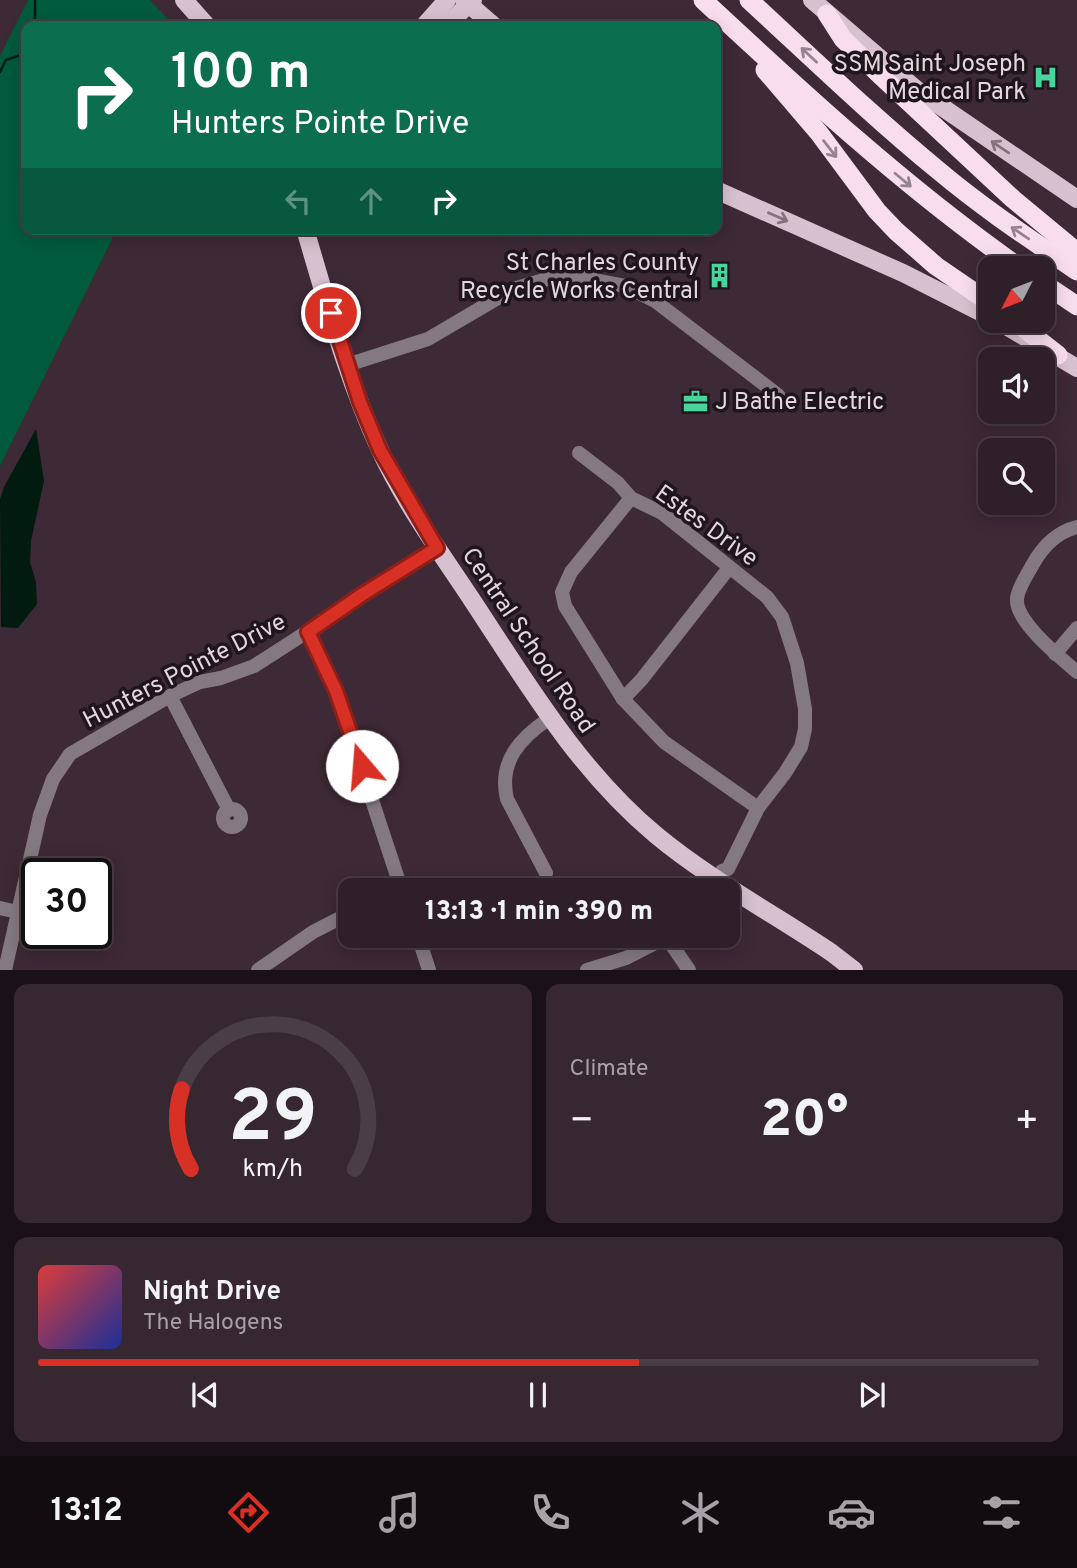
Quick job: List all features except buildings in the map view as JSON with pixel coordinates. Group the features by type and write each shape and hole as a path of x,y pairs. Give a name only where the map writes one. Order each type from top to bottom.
{"highway":[{"path":"750,0 941,173 1002,220 1077,271"},
{"path":"705,2 892,171 1003,256"},
{"path":"705,2 812,125 877,211 936,266 978,295"},
{"path":"827,14 843,39 872,67 1013,198 1077,252"},
{"path":"1055,291 1077,306"},
{"path":"1030,333 1058,355"}],"main road":[{"path":"184,0 203,21"},
{"path":"428,21 447,0"},
{"path":"812,0 917,90 1077,199"},
{"path":"451,21 469,2 489,21"},
{"path":"721,192 904,273 978,311"},
{"name":"Central School Road","path":"307,235 346,365 380,450 437,548 550,718 603,785 656,835 714,878"},
{"path":"1019,333 1077,368"},
{"name":"Central School Road","path":"740,895 854,970"}],"street":[{"path":"346,365 428,339 513,289 547,279 573,278 607,282 641,292 699,332 778,395"},
{"path":"579,453 618,483 631,498"},
{"name":"Estes Drive","path":"719,878 732,862 737,845 758,808 801,747 806,729 805,709 791,639 782,617 767,597 662,513 631,498 571,572 562,592 565,606 623,699 664,742 758,808"},
{"path":"1077,527 1060,533 1049,542 1036,559 1017,598 1017,607 1027,624 1055,654 1077,672"},
{"name":"Hunters Pointe Drive","path":"5,970 40,815 53,779 70,754 170,696 200,682 221,678 254,666 437,548"},
{"path":"623,699 642,679 729,568"},
{"path":"1055,654 1077,628"},
{"path":"308,632 336,691 398,878"},
{"path":"170,696 229,810"},
{"path":"546,873 507,799 504,786 509,759 516,747 530,731 550,718"},
{"path":"0,908 18,912"},
{"path":"258,970 313,932 338,920"},
{"path":"422,948 429,970"},
{"path":"587,970 626,958 646,948"},
{"path":"675,948 689,970"}],"green space":[{"path":"28,0 150,0 169,21 21,21 21,235 114,235 0,466 0,56"}],"shaded area":[{"path":"36,429 44,481 31,541 30,562 36,582 37,604 18,628 1,627 0,499"}],"waterway":[{"path":"34,21 35,0"},
{"path":"0,72 6,60 21,55"}],"place":[{"name":"SSM Saint Joseph Medical Park","path":"1046,77"},
{"name":"St Charles County Recycle Works Central","path":"719,276"},
{"name":"J Bathe Electric","path":"695,401"}],"route":[{"path":"331,313 346,365 380,450 437,548 308,632 336,691 362,766"}]}
